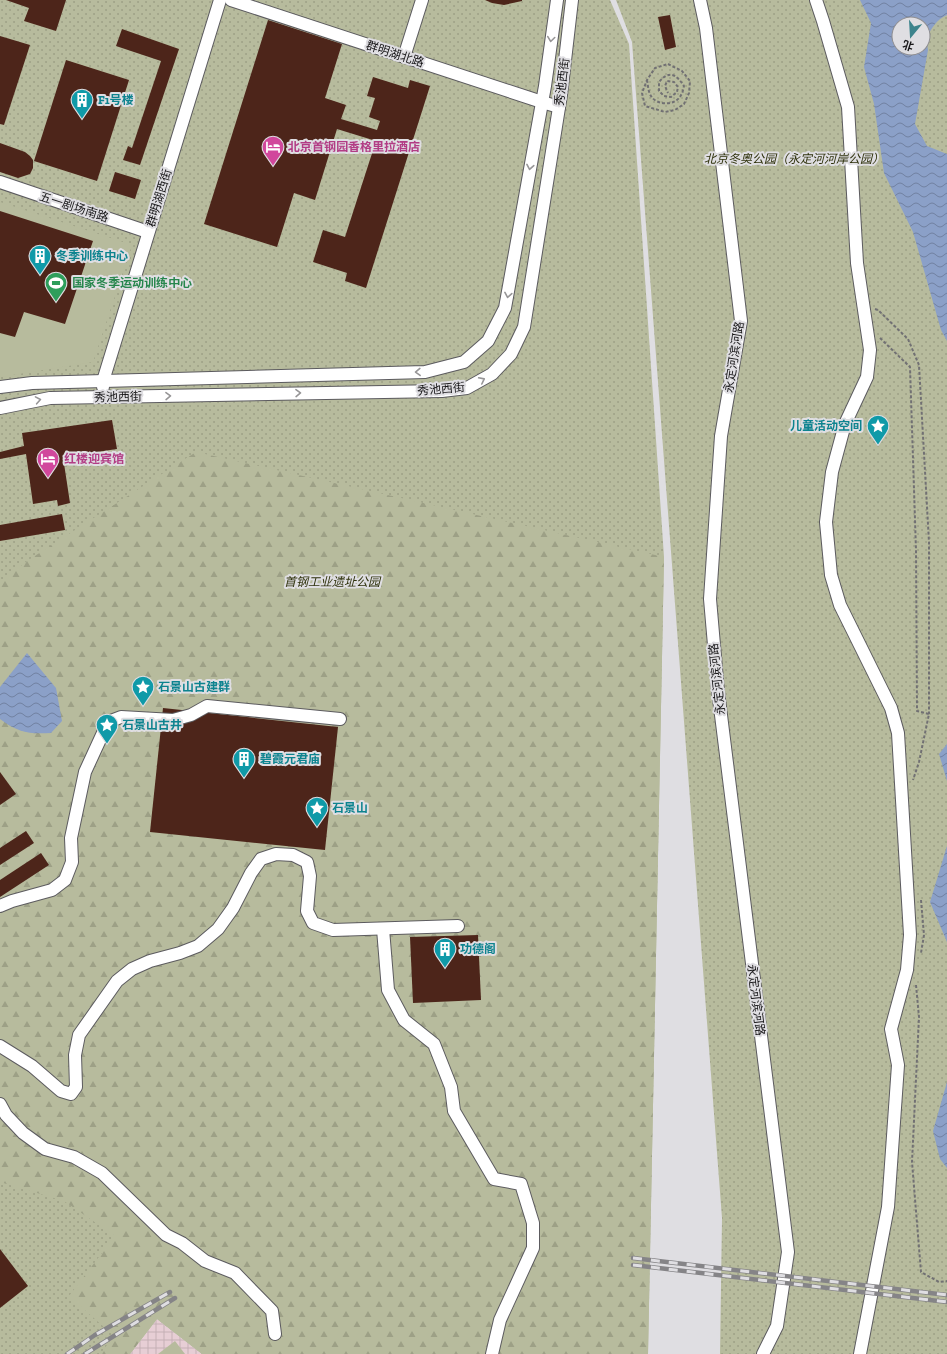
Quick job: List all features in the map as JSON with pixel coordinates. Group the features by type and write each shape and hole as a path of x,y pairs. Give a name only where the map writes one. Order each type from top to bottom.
{"street":[{"name":"群明湖西街","path":"104,397 102,381 220,0"},
{"name":"群明湖北路","path":"231,0 559,107"},
{"path":"404,57 422,0"},
{"name":"秀池西街","path":"0,387 32,383 424,372 464,362 488,341 505,308 542,102 557,0"},
{"name":"秀池西街","path":"0,408 50,398 442,391 466,388 492,374 511,354 524,327 559,107 572,0"},
{"name":"永定河滨河路","path":"700,0 706,28 741,321 721,436 710,599 718,691 788,1252 777,1326 763,1354"},
{"path":"816,0 848,107 857,263 870,350 867,378 845,424 832,472 826,522 831,575 840,606 892,708 898,733 910,935 907,970 891,1029 898,1065 888,1207 860,1354"},
{"name":"五一剧场南路","path":"0,182 148,232"},
{"path":"0,906 12,901 52,890 65,880 72,862 71,838 85,772 108,722 121,717 172,720 192,715 207,706 340,719"},
{"path":"0,1046 32,1066 61,1091 70,1094 76,1087 75,1055 79,1035 117,981 132,969 150,961 180,953 198,946 222,924 233,908 251,873 261,859 276,854 293,855 306,862 310,876 307,911 313,923 333,930 458,926"},
{"path":"383,929 388,990 404,1020 434,1044 451,1087 454,1111 494,1179 520,1184 533,1222 533,1248 500,1320 492,1354"},
{"path":"0,1104 6,1115 23,1133 45,1149 74,1157 102,1173 166,1235 182,1243 205,1261 235,1273 272,1311 275,1334"}],"path":[{"path":"647,80 642,92 645,106 664,112 675,110 684,104 689,94 690,81 682,71 668,64 655,68 647,80 651,95 658,102 668,104 677,101 682,95 684,86 678,78 670,75 664,76 658,82 659,91 664,96 671,96 677,92 678,87 674,82 667,81 665,86 668,93"},
{"path":"864,306 878,310 908,339 919,365 929,542 929,714 919,762 913,782"},
{"path":"866,325 910,367 916,550 917,711 929,714"},
{"path":"920,896 924,935 921,957"},
{"path":"917,979 916,987 919,1017 912,1162 922,1272 939,1282 947,1281"}],"shaded area":[{"path":"157,1319 202,1354 130,1354"}],"green space":[{"name":"首钢工业遗址公园","path":"0,0 610,0 629,44 664,557 648,1354 202,1354 157,1319 130,1354 0,1354"},
{"name":"北京冬奥公园（永定河河岸公园）","path":"616,0 947,0 947,1354 720,1354 722,1218 632,42"},
{"name":"国家冬季运动训练中心","path":"0,202 132,245 93,362 0,377"},
{"name":"首钢工业遗址公园","path":"196,452 664,557 648,1354 202,1354 157,1319 130,1354 100,1354 114,1336 69,1296 115,1236 64,1201 0,1182 0,583 27,561"},
{"path":"175,1341 185,1354 158,1354"}],"water":[{"path":"860,0 947,0 947,15 937,22 931,30 931,16 891,16 891,56 927,56 915,124 927,146 947,154 947,341 941,330 913,232 884,173 874,104 864,67 871,23"},
{"path":"27,653 56,688 62,721 51,733 24,732 0,719 0,687"},
{"path":"947,744 947,781 939,754"},
{"path":"947,846 947,942 930,902"},
{"path":"947,1082 947,1168 940,1159 933,1131"}],"building":[{"path":"6,0 66,0 56,31 24,21 29,8"},
{"path":"485,0 522,0 522,1 504,5"},
{"path":"670,15 676,47 665,50 658,17"},
{"name":"北京首钢园香格里拉酒店","path":"268,20 342,44 325,98 346,105 341,119 377,130 380,121 369,117 375,98 367,96 373,77 408,88 410,80 430,86 366,288 345,281 347,273 313,262 323,230 345,237 376,141 337,129 315,200 294,193 277,247 204,224"},
{"path":"122,29 179,49 140,165 123,160 128,146 132,148 161,61 116,46"},
{"path":"0,36 30,45 4,125 0,124"},
{"name":"F1号楼","path":"66,60 129,80 97,181 34,161"},
{"path":"0,143 25,152 30,156 33,160 33,168 30,174 18,178 0,172"},
{"path":"115,172 141,180 135,199 109,191"},
{"name":"冬季训练中心","path":"0,211 93,241 65,324 24,312 15,337 0,333"},
{"name":"红楼迎宾馆","path":"112,420 117,449 63,457 70,503 58,506 57,500 33,504 26,454 0,459 0,452 24,446 22,433"},
{"path":"62,514 65,530 0,541 0,525"},
{"name":"碧霞元君庙","path":"163,708 338,727 325,850 150,832"},
{"path":"0,772 16,794 0,805"},
{"path":"26,831 34,843 0,865 0,848"},
{"path":"41,853 49,865 0,897 0,880"},
{"name":"功德阁","path":"478,935 481,1000 413,1003 410,937"},
{"path":"0,1249 28,1286 0,1308"}],"railway":[{"path":"633,1258 947,1295"},
{"path":"633,1265 947,1302"},
{"path":"67,1354 95,1335 170,1292"},
{"path":"85,1354 175,1298"}],"place":[{"name":"F1号楼","path":"82,120"},
{"name":"北京首钢园香格里拉酒店","path":"273,166"},
{"name":"冬季训练中心","path":"40,276"},
{"name":"国家冬季运动训练中心","path":"56,302"},
{"name":"儿童活动空间","path":"878,446"},
{"name":"红楼迎宾馆","path":"48,478"},
{"name":"石景山古建群","path":"143,706"},
{"name":"石景山古井","path":"107,744"},
{"name":"碧霞元君庙","path":"244,778"},
{"name":"石景山","path":"317,828"},
{"name":"功德阁","path":"445,968"}]}
